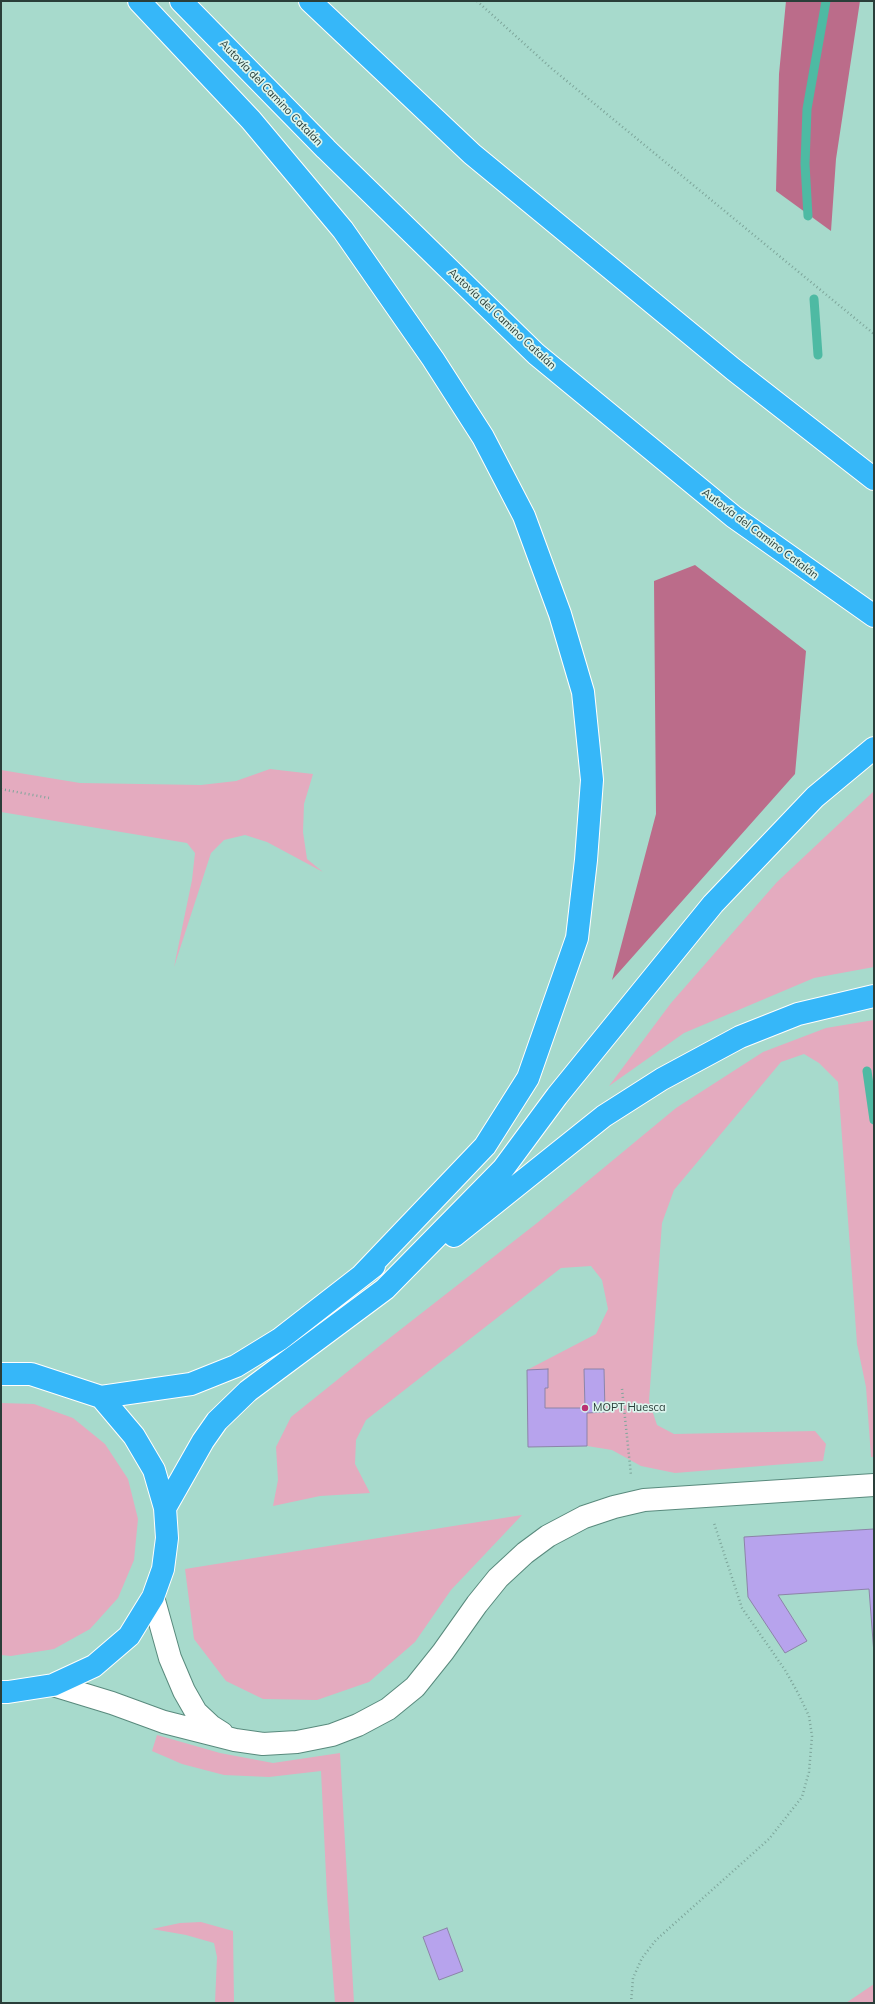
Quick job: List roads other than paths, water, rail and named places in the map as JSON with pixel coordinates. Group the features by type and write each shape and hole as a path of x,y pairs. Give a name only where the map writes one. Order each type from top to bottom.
{"highway":[{"path":"139,1 251,120 343,230 433,359 483,437 524,516 560,614 583,692 592,780 586,860 577,938 528,1078 485,1146 362,1275"},
{"name":"Autovía del Camino Catalán","path":"181,1 326,149 536,354 734,517 874,616"},
{"path":"310,1 472,154 733,369 874,479"},
{"path":"385,1289 503,1169 557,1096 713,904 815,797 874,748"},
{"path":"165,1508 203,1441 217,1420 248,1391 385,1289 518,1186 604,1116 662,1079 740,1037 784,1020 841,1003 874,996"},
{"path":"1,1374 31,1374 101,1397 191,1384 236,1366 280,1339 503,1169"},
{"path":"1,1692 53,1685 94,1666 128,1636 153,1597 163,1569 167,1538 165,1508 154,1470 134,1436 101,1397"}],"street":[{"path":"53,1685 112,1703 164,1722 235,1740 263,1744 304,1741 332,1735 358,1725 388,1709 414,1687 443,1652 477,1604 498,1578 525,1553 548,1536 584,1517 614,1507 644,1500 874,1485"},
{"path":"153,1597 170,1658 184,1691 196,1712 211,1726 235,1740"}],"waterway":[{"path":"808,216 805,164 807,109 826,1"},
{"path":"814,299 818,355"},
{"path":"867,1071 874,1120"}],"place":[{"name":"MOPT Huesca","path":"585,1408"}]}
